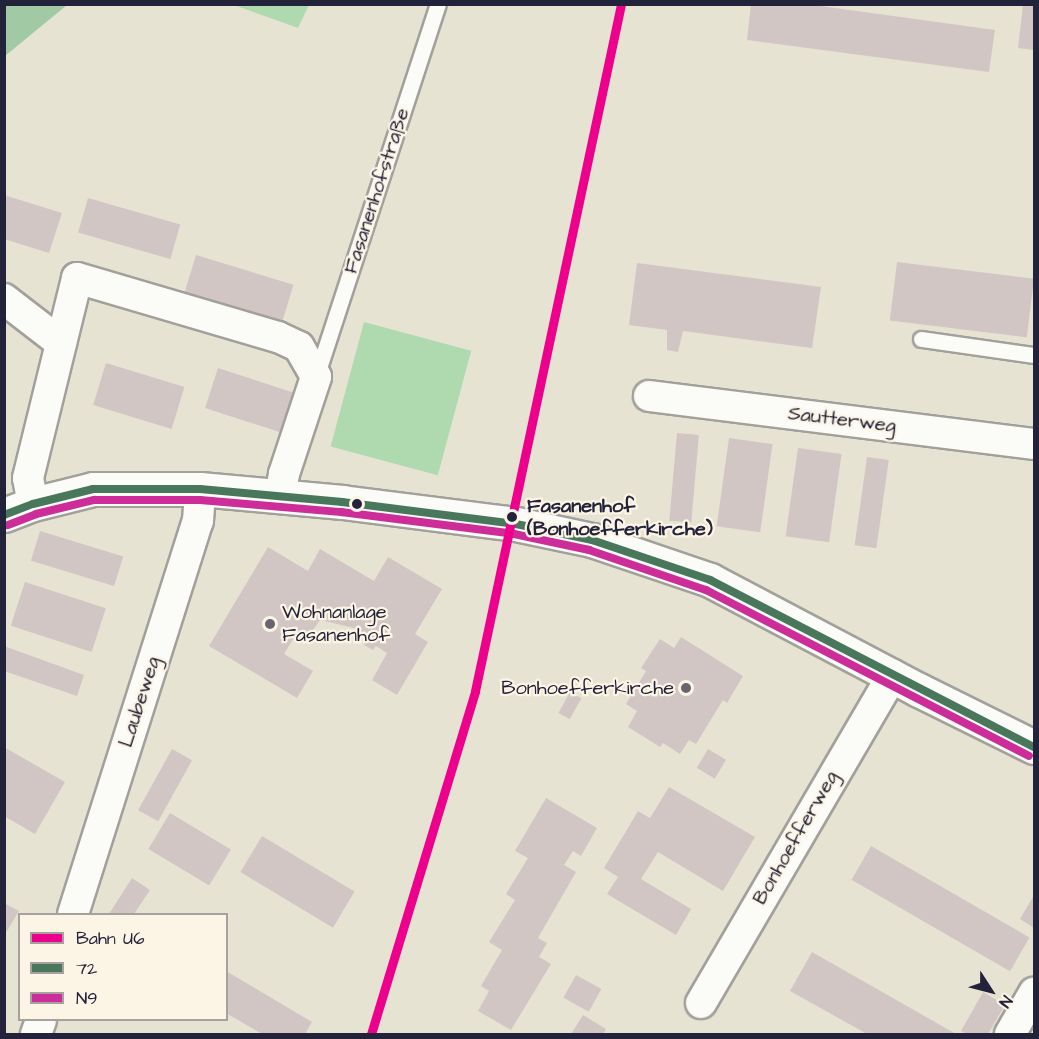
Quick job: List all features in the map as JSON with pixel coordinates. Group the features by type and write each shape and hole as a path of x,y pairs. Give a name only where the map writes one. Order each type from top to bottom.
{"street":[{"path":"19,509 77,278 278,337 299,347 316,377"},
{"path":"4,299 61,344"},
{"name":"Fasanenhofstraße","path":"280,496 284,474 316,377"},
{"name":"Sautterweg","path":"649,396 1035,444"},
{"path":"19,509 93,489 200,489 280,496 516,524 592,540 710,580 1035,747"},
{"name":"Laubeweg","path":"74,913 198,521 200,489"},
{"name":"Bonhoefferweg","path":"701,1003 892,675"},
{"path":"1010,1035 1035,993"}],"lane":[{"name":"Fasanenhofstraße","path":"316,377 438,4"},
{"path":"921,339 1035,355"}],"green space":[{"path":"5,4 67,4 67,5 5,56"},
{"path":"234,5 309,5 298,28"},
{"path":"364,322 471,351 438,475 331,447"}],"building":[{"path":"751,4 806,4 995,30 989,72 747,40"},
{"path":"1023,5 1034,6 1034,50 1018,48"},
{"path":"4,195 62,213 49,253 4,239"},
{"path":"88,198 180,224 170,259 78,233"},
{"path":"196,255 294,285 282,324 184,294"},
{"path":"897,262 1034,279 1027,337 890,321"},
{"path":"637,263 821,287 812,348 683,331 678,352 667,350 667,330 629,325"},
{"path":"106,363 184,387 172,429 93,405"},
{"path":"218,368 293,392 280,432 205,408"},
{"path":"677,433 699,435 691,523 669,521"},
{"path":"729,438 773,444 760,532 717,526"},
{"path":"798,448 842,454 829,542 786,536"},
{"path":"867,457 889,460 876,548 855,545"},
{"path":"40,531 123,556 114,586 31,561"},
{"name":"Wohnanlage Fasanenhof","path":"268,547 308,571 320,549 374,581 388,557 442,589 415,634 428,642 397,695 372,680 387,653 376,646 373,650 364,645 369,637 354,628 320,620 311,633 315,636 310,644 295,636 284,654 313,671 297,698 209,646"},
{"path":"25,582 106,608 92,652 11,626"},
{"name":"Bonhoefferkirche","path":"681,637 743,676 727,703 723,700 696,744 689,740 680,754 663,743 660,747 628,727 637,711 626,704 646,671 641,668 660,639 674,648"},
{"path":"4,646 84,675 77,696 4,671"},
{"path":"570,692 581,698 570,719 558,713"},
{"path":"4,747 65,782 35,834 4,816"},
{"path":"172,749 192,760 158,821 138,810"},
{"path":"708,749 726,760 715,779 697,768"},
{"path":"669,787 755,837 723,891 658,852 641,879 691,909 676,935 607,894 618,877 604,868 638,811 650,818"},
{"path":"546,798 597,828 581,856 573,851 564,865 576,872 538,938 547,943 539,957 551,964 511,1030 478,1011 489,991 481,986 502,950 489,942 515,900 506,894 528,858 515,851"},
{"path":"170,813 231,850 209,886 148,849"},
{"path":"262,836 355,892 333,928 240,872"},
{"path":"871,846 1029,938 1010,971 852,880"},
{"path":"132,878 150,890 135,913 110,913"},
{"path":"1034,895 1034,928 1020,919"},
{"path":"4,903 19,911 4,936"},
{"path":"812,952 956,1034 867,1034 790,991"},
{"path":"228,972 312,1022 305,1034 262,1034 228,1014"},
{"path":"576,975 601,989 589,1012 563,998"},
{"path":"983,992 1005,1005 988,1034 967,1034 961,1031"},
{"path":"583,1015 606,1029 603,1034 571,1034"}],"rail line":[{"name":"U6","path":"371,1034 475,691 621,4"}],"transit line":[{"name":"72","path":"4,515 33,504 93,489 200,489 342,502 516,524 592,540 710,580 1034,747"},
{"name":"N9","path":"8,525 36,514 94,500 200,500 341,512 514,534 589,550 706,590 1029,756"}],"place":[{"name":"Fasanenhof (Bonhoefferkirche)","path":"512,517"},
{"name":"Wohnanlage Fasanenhof","path":"270,624"},
{"name":"Bonhoefferkirche","path":"686,688"}]}
